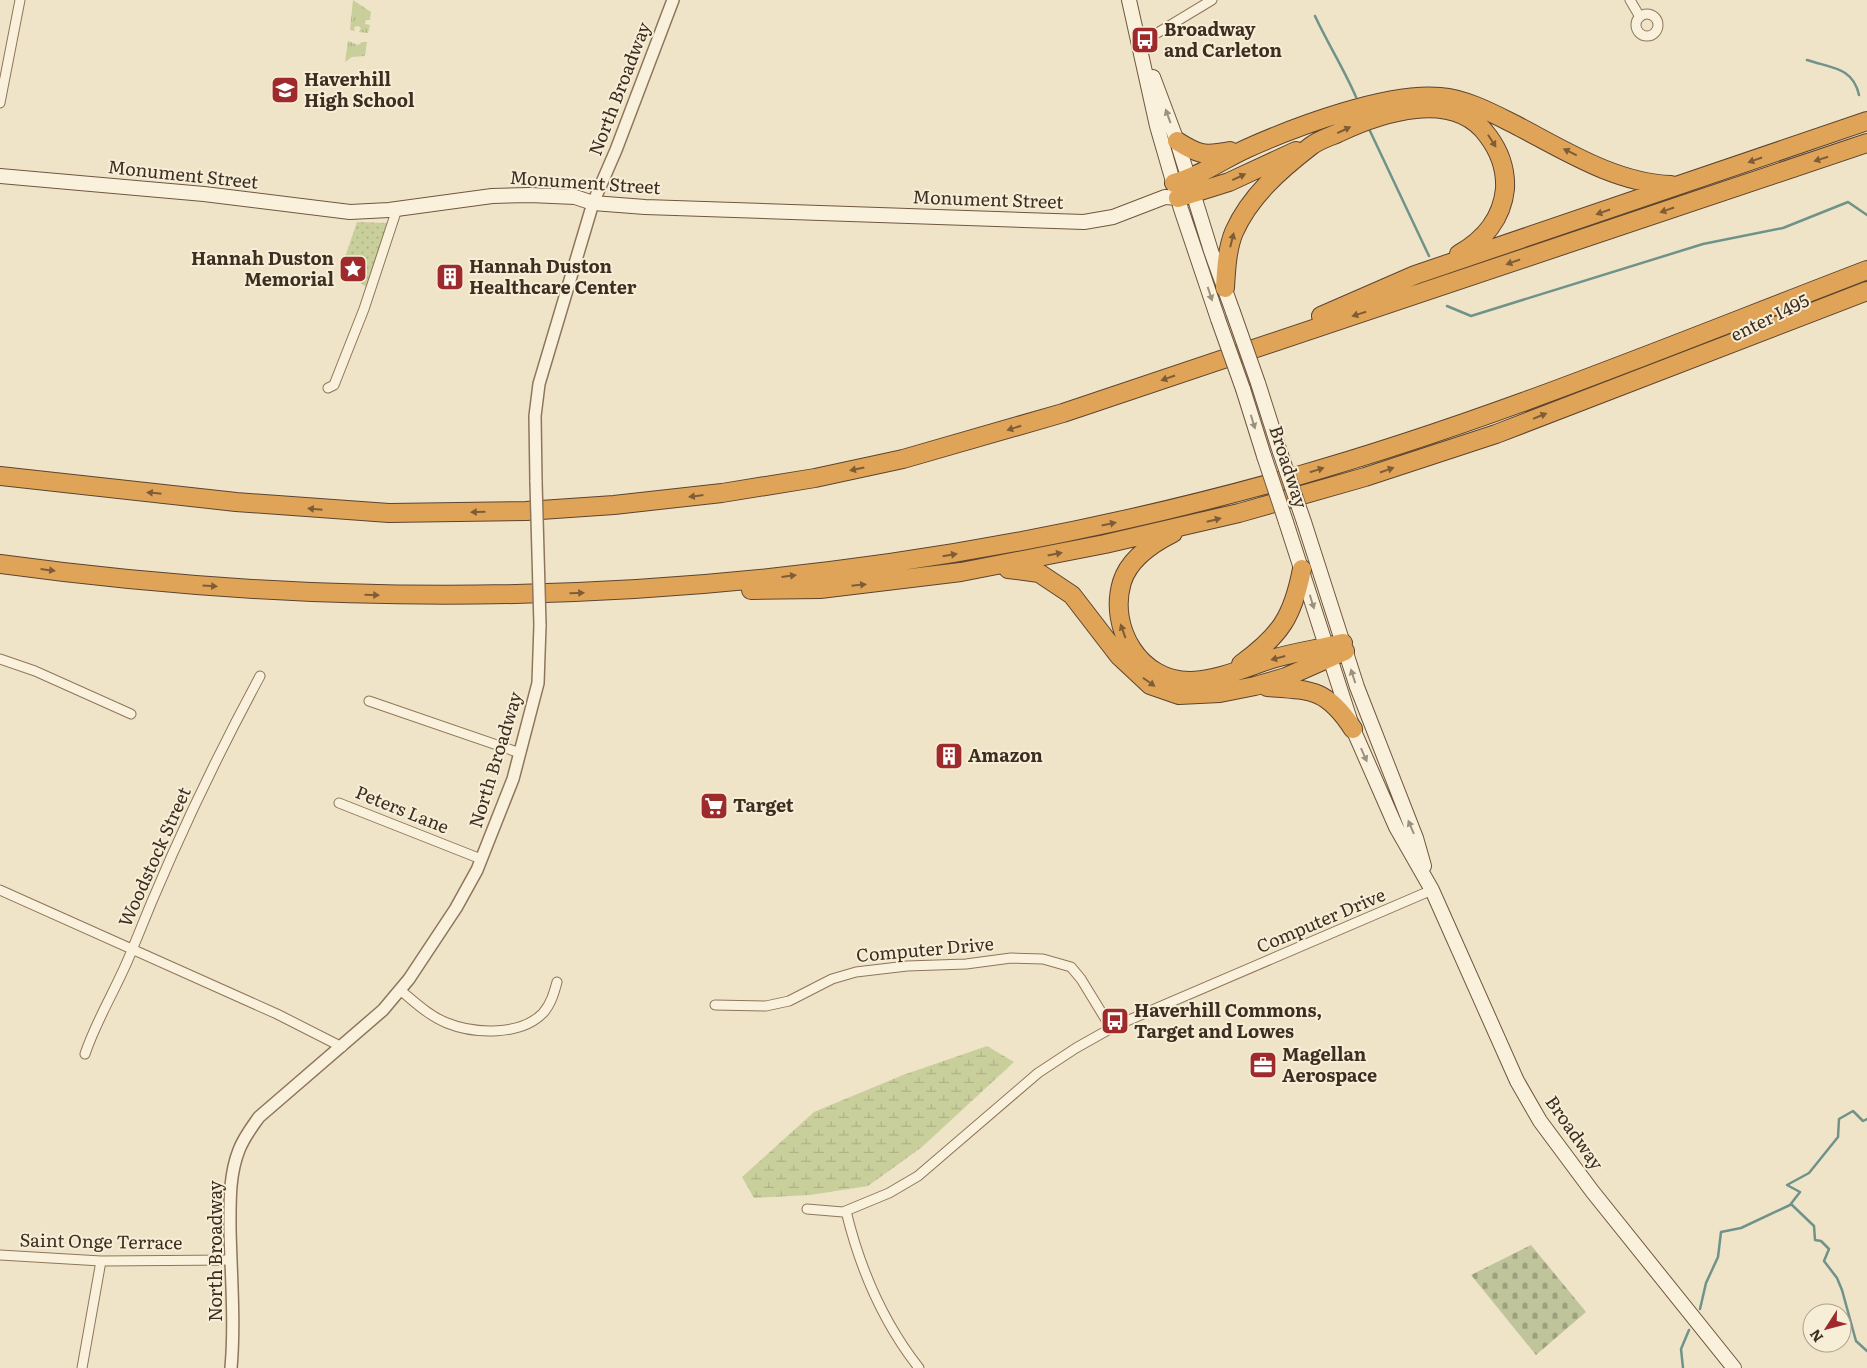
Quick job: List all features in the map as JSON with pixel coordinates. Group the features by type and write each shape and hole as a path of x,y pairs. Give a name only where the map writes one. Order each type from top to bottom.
{"highway":[{"path":"1177,141 1193,152 1205,156 1247,148 1320,121 1403,97 1441,97 1467,103 1497,116 1624,178 1650,184 1682,185"},
{"path":"1180,190 1229,182 1366,119 1405,109 1429,109 1454,113 1471,120 1486,132 1499,153 1504,167 1504,193 1498,216 1484,235 1469,248 1429,270"},
{"path":"1236,354 1363,297 1429,270 1867,121"},
{"path":"0,476 236,502 388,513 526,511 614,505 722,493 806,480 903,459 1063,413 1867,143"},
{"path":"1225,288 1227,262 1233,234 1248,206 1271,179 1313,145"},
{"path":"1180,190 1247,148"},
{"path":"0,564 202,586 362,595 520,595 670,588 813,574 954,554 1110,524 1257,488 1459,425 1867,270"},
{"name":"enter I495","path":"1674,365 1867,270"},
{"path":"670,588 726,590 820,589 911,579 990,566 1186,526 1365,477 1496,434 1867,291"},
{"path":"1186,526 1146,549 1122,581 1118,609 1122,631 1134,654 1149,667 1169,678 1192,681 1228,673 1274,659 1327,654"},
{"path":"990,566 1038,573 1072,595 1119,656 1150,685 1179,695 1220,693 1286,677 1327,654 1344,647"},
{"path":"1228,673 1259,651 1280,630 1296,601 1302,569"},
{"path":"1254,686 1312,691 1329,699 1342,712 1352,729"}],"main road":[{"name":"Broadway","path":"1129,0 1157,126 1180,190 1218,319 1302,569 1352,729 1396,827 1432,890 1501,1048 1540,1121 1592,1191 1734,1368"},
{"name":"Broadway","path":"1139,44 1177,141 1180,190 1234,312 1344,647 1378,745 1416,838 1432,890"},
{"name":"Monument Street","path":"0,176 204,194 350,212 397,209 492,196 575,197 593,203 644,207 1084,222 1113,217 1180,190"}],"street":[{"path":"0,103 20,0"},
{"name":"North Broadway","path":"231,1368 233,1341 230,1260 233,1173 244,1138 259,1117 279,1098 342,1047 383,1010 432,947 482,859 496,825 520,753 538,683 540,625 535,416 540,384 593,203 616,150 673,0"},
{"path":"1139,44 1212,0"},
{"path":"1630,0 1640,17"},
{"path":"328,388 334,385 349,349 397,209"},
{"path":"0,659 35,671 131,714"},
{"name":"Woodstock Street","path":"85,1054 93,1030 132,950 139,927 183,831 230,732 260,676"},
{"path":"369,701 520,753"},
{"name":"Peters Lane","path":"339,803 482,859"},
{"path":"0,890 277,1014 342,1047"},
{"name":"Computer Drive","path":"807,1209 846,1211 889,1194 918,1176 1038,1073 1076,1048 1112,1028 1432,890"},
{"name":"Computer Drive","path":"715,1004 766,1006 789,1001 832,978 856,972 916,966 966,964 1011,958 1043,959 1070,967 1081,979 1112,1028"},
{"path":"400,990 427,1012 447,1023 480,1031 494,1031 517,1026 542,1014 552,1000 557,982"},
{"path":"846,1211 854,1247 871,1289 902,1347 919,1368"},
{"name":"Saint Onge Terrace","path":"0,1255 101,1262 230,1260"},
{"path":"82,1368 101,1262"}],"green space":[{"path":"353,0 371,12 370,20 366,20 365,24 370,25 368,33 359,32 361,28 358,26 354,27 355,31 350,30"},
{"path":"348,41 358,45 362,42 367,42 365,56 352,57 345,62"},
{"path":"357,222 388,223 366,287 352,277 342,266"},
{"path":"987,1046 1014,1062 922,1147 868,1186 810,1195 754,1198 742,1177 814,1112 903,1075"},
{"path":"1531,1245 1586,1312 1536,1355 1471,1275"}],"waterway":[{"path":"1315,16 1356,97"},
{"path":"1807,60 1832,67 1846,74 1852,79 1859,95"},
{"path":"1370,131 1429,256"},
{"path":"1447,306 1471,316 1703,244 1783,228 1848,202 1867,215"},
{"path":"1700,1309 1706,1283 1718,1257 1721,1232 1741,1228 1790,1205 1800,1192 1787,1185 1809,1173 1838,1137 1839,1119 1853,1111 1863,1121 1867,1119"},
{"path":"1791,1204 1814,1226 1815,1240 1821,1241 1829,1249 1824,1261 1837,1278 1842,1290 1856,1341 1867,1351"},
{"path":"1683,1368 1681,1349 1689,1330"}],"place":[{"name":"Broadway and Carleton","path":"1145,40"},
{"name":"Haverhill High School","path":"285,90"},
{"name":"Hannah Duston Memorial","path":"353,269"},
{"name":"Hannah Duston Healthcare Center","path":"450,277"},
{"name":"Amazon","path":"949,756"},
{"name":"Target","path":"714,806"},
{"name":"Haverhill Commons, Target and Lowes","path":"1115,1021"},
{"name":"Magellan Aerospace","path":"1263,1065"}]}
